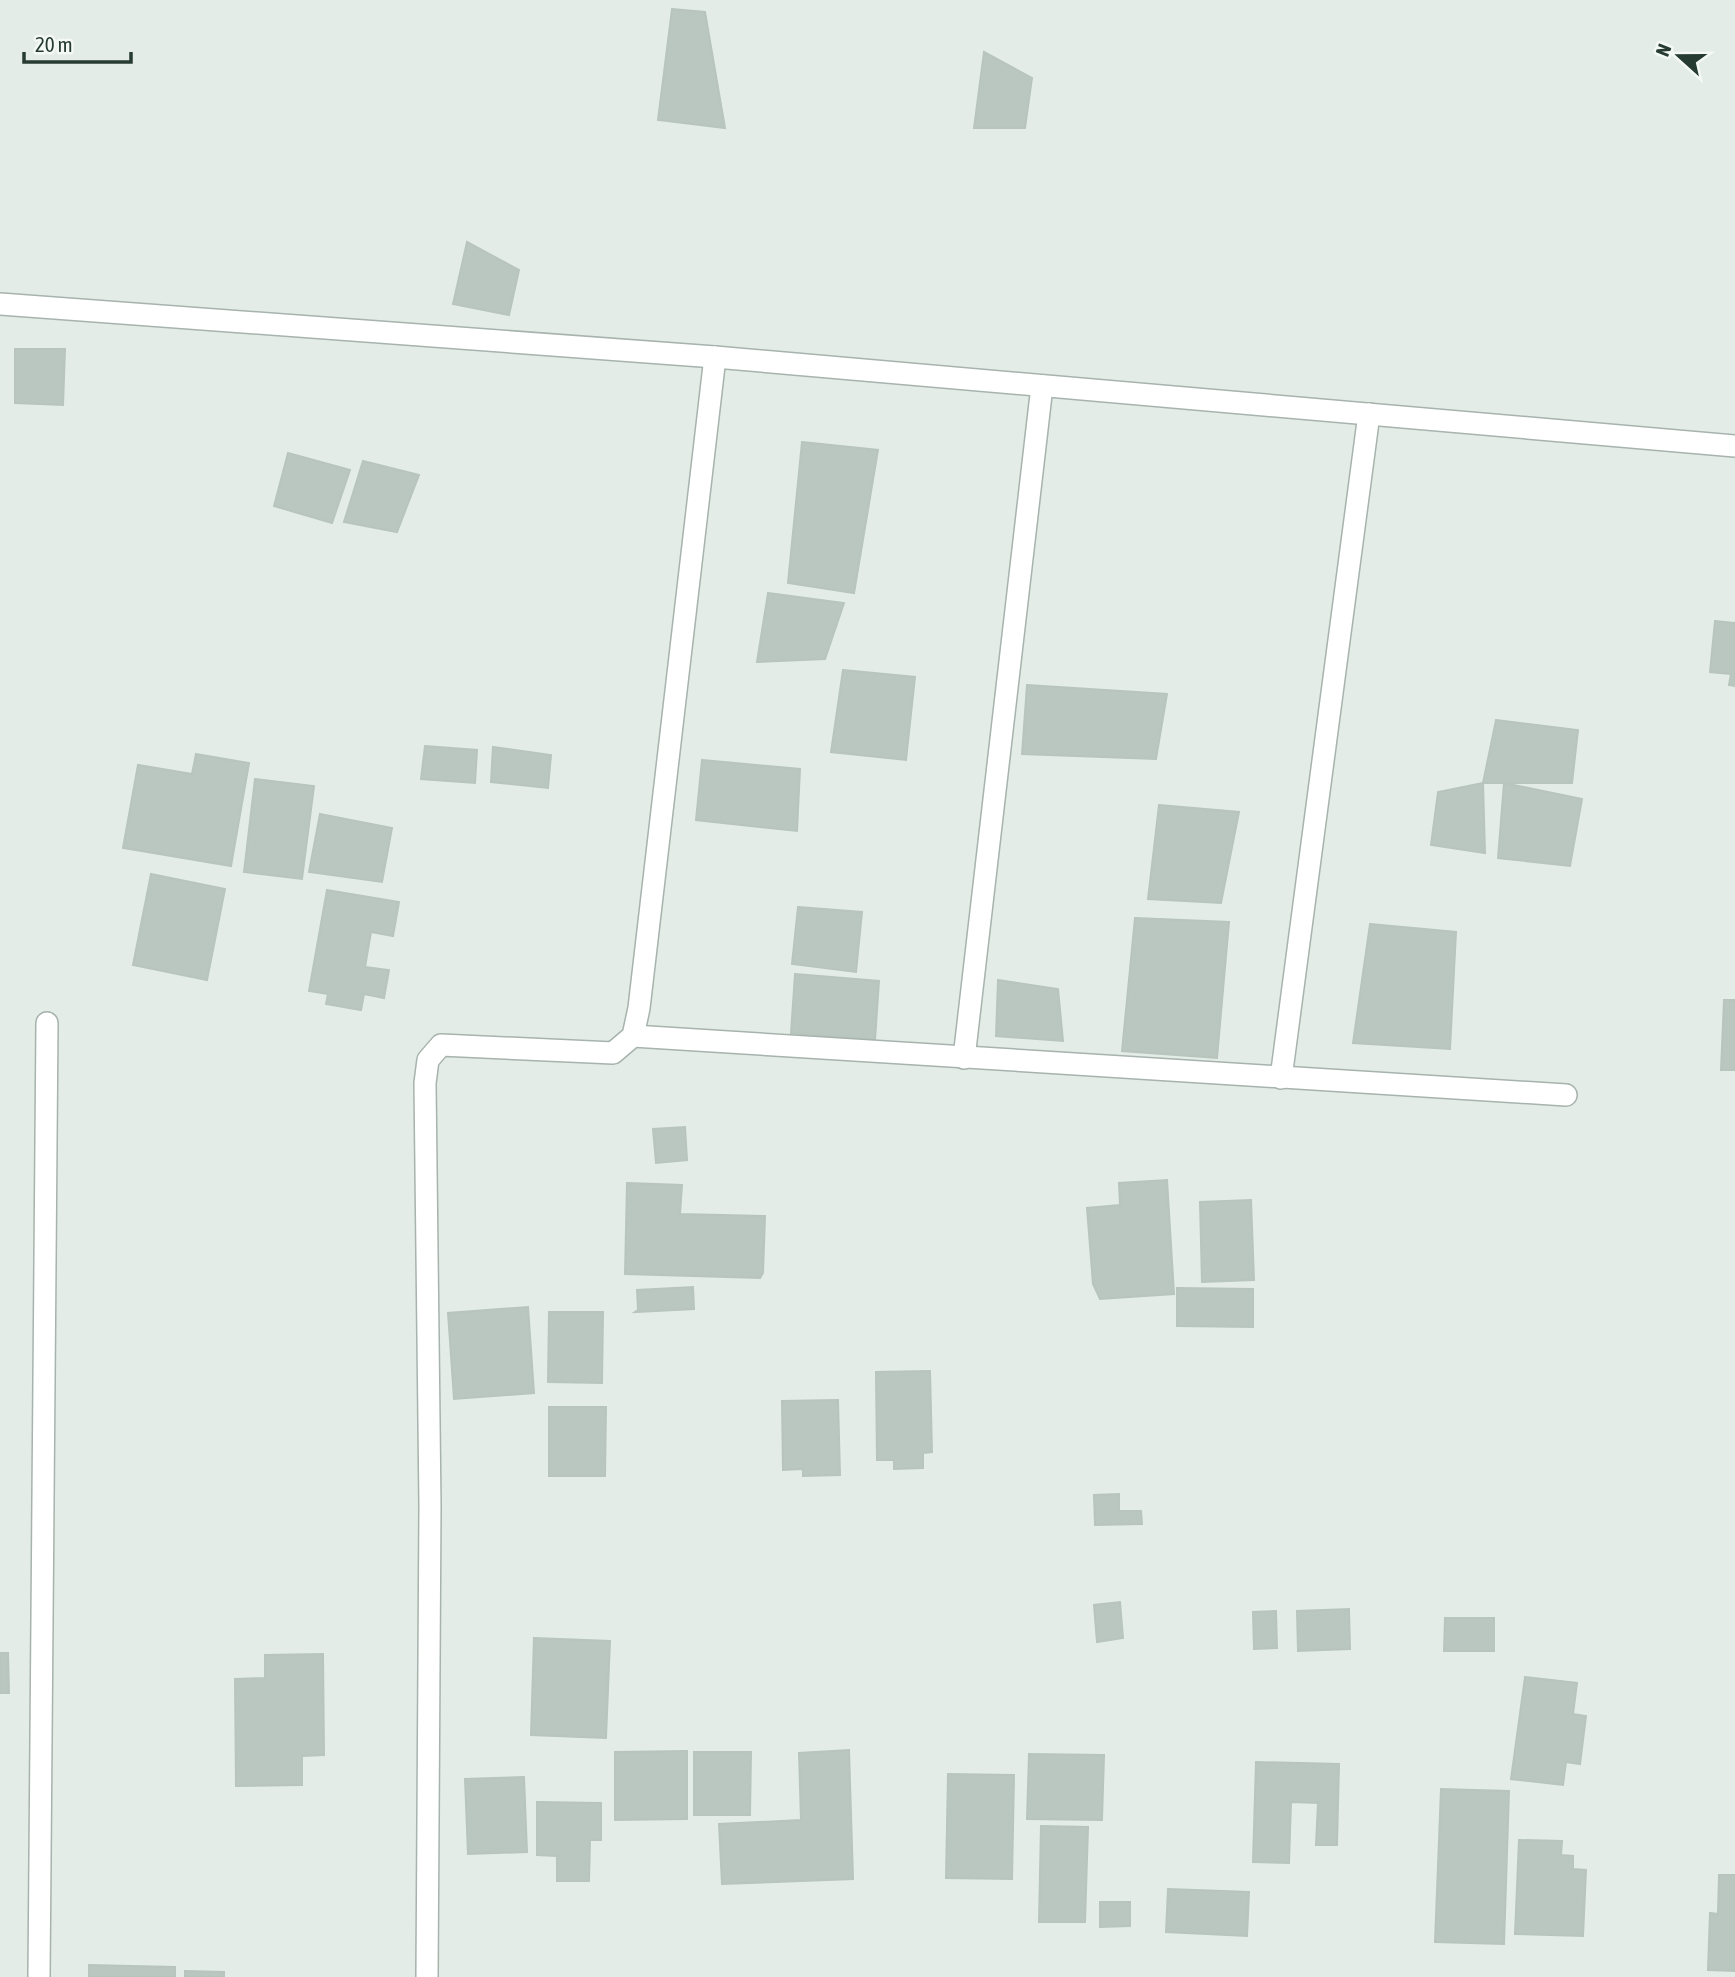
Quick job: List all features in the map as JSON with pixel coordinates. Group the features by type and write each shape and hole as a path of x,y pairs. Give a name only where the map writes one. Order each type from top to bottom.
{"street":[{"path":"0,304 715,357 1735,446"},
{"path":"427,1977 430,1506 425,1083 428,1060 441,1045 613,1053 633,1036 639,1008 715,357"},
{"path":"964,1058 1042,386"},
{"path":"1281,1078 1369,414"},
{"path":"39,1977 47,1023"},
{"path":"633,1036 1566,1095"}],"building":[{"path":"672,9 705,12 725,128 658,120"},
{"path":"984,52 1032,78 1025,128 974,128"},
{"path":"467,242 519,270 509,315 453,304"},
{"path":"15,349 65,349 63,405 15,403"},
{"path":"802,442 878,450 854,593 788,583"},
{"path":"288,453 350,470 332,523 274,506"},
{"path":"363,461 419,475 397,532 344,522"},
{"path":"768,593 844,603 825,659 757,662"},
{"path":"1715,621 1735,623 1735,686 1729,685 1731,674 1710,672"},
{"path":"843,670 915,677 906,760 831,752"},
{"path":"1027,685 1167,694 1156,759 1022,754"},
{"path":"1496,720 1578,730 1572,783 1483,783"},
{"path":"425,746 477,750 475,783 421,779"},
{"path":"493,747 551,755 548,788 491,782"},
{"path":"196,754 249,763 231,866 123,848 138,765 192,774"},
{"path":"702,760 800,769 797,831 696,820"},
{"path":"255,779 314,786 302,879 244,872"},
{"path":"1483,783 1485,853 1431,845 1438,792"},
{"path":"1504,783 1582,799 1570,866 1498,858"},
{"path":"1159,805 1239,812 1221,903 1148,899"},
{"path":"320,814 392,828 382,882 309,872"},
{"path":"151,874 225,889 207,980 133,965"},
{"path":"327,890 399,902 393,936 371,932 365,967 389,970 384,998 364,994 361,1010 326,1004 328,994 309,991"},
{"path":"798,907 862,912 856,972 792,964"},
{"path":"1135,918 1229,922 1217,1058 1122,1051"},
{"path":"1370,924 1456,932 1450,1049 1353,1043"},
{"path":"795,974 879,981 875,1040 791,1033"},
{"path":"998,980 1058,989 1063,1041 996,1036"},
{"path":"1724,1000 1735,1000 1735,1070 1721,1070"},
{"path":"685,1127 687,1160 656,1163 653,1129"},
{"path":"1167,1180 1174,1294 1100,1299 1093,1284 1087,1208 1120,1205 1119,1183"},
{"path":"627,1183 682,1185 680,1214 765,1216 763,1273 760,1278 625,1274"},
{"path":"1251,1200 1254,1280 1202,1282 1200,1202"},
{"path":"693,1287 694,1309 635,1312 638,1310 637,1290"},
{"path":"1177,1288 1253,1289 1253,1327 1177,1326"},
{"path":"528,1307 534,1393 454,1399 448,1313"},
{"path":"549,1312 603,1312 602,1383 548,1382"},
{"path":"930,1371 932,1452 923,1453 923,1468 894,1469 894,1460 877,1460 876,1372"},
{"path":"838,1400 840,1475 803,1476 803,1469 783,1470 782,1401"},
{"path":"549,1407 606,1407 605,1476 549,1476"},
{"path":"1119,1494 1119,1511 1141,1511 1142,1524 1095,1525 1094,1495"},
{"path":"1120,1602 1123,1638 1097,1642 1094,1605"},
{"path":"1349,1609 1350,1649 1298,1651 1297,1611"},
{"path":"1276,1611 1277,1648 1254,1649 1253,1612"},
{"path":"1445,1618 1494,1618 1494,1651 1444,1651"},
{"path":"534,1638 610,1641 606,1738 531,1735"},
{"path":"0,1653 8,1653 9,1693 0,1693"},
{"path":"323,1654 324,1755 302,1756 302,1785 236,1786 235,1679 265,1678 265,1655"},
{"path":"1525,1677 1577,1683 1573,1714 1586,1716 1580,1764 1566,1762 1563,1785 1511,1779"},
{"path":"849,1750 853,1879 722,1884 719,1824 801,1820 799,1753"},
{"path":"687,1751 687,1819 615,1820 615,1752"},
{"path":"694,1752 751,1752 750,1815 694,1815"},
{"path":"1029,1754 1104,1755 1102,1820 1027,1819"},
{"path":"1256,1762 1339,1764 1337,1845 1316,1845 1318,1803 1291,1802 1289,1863 1253,1862"},
{"path":"948,1774 1014,1775 1012,1879 946,1878"},
{"path":"524,1777 527,1852 468,1854 465,1779"},
{"path":"1441,1789 1509,1791 1504,1944 1435,1942"},
{"path":"537,1802 601,1803 601,1840 590,1840 589,1881 557,1881 557,1856 537,1855"},
{"path":"1041,1826 1088,1827 1085,1922 1039,1922"},
{"path":"1519,1840 1562,1841 1561,1855 1573,1856 1573,1869 1586,1870 1583,1936 1515,1934"},
{"path":"1719,1875 1735,1875 1735,1971 1708,1970 1710,1913 1718,1914"},
{"path":"1168,1889 1249,1892 1247,1936 1166,1932"},
{"path":"1100,1902 1130,1902 1130,1926 1100,1927"},
{"path":"89,1965 175,1967 175,1977 89,1977"},
{"path":"185,1971 224,1972 224,1977 185,1977"}]}
